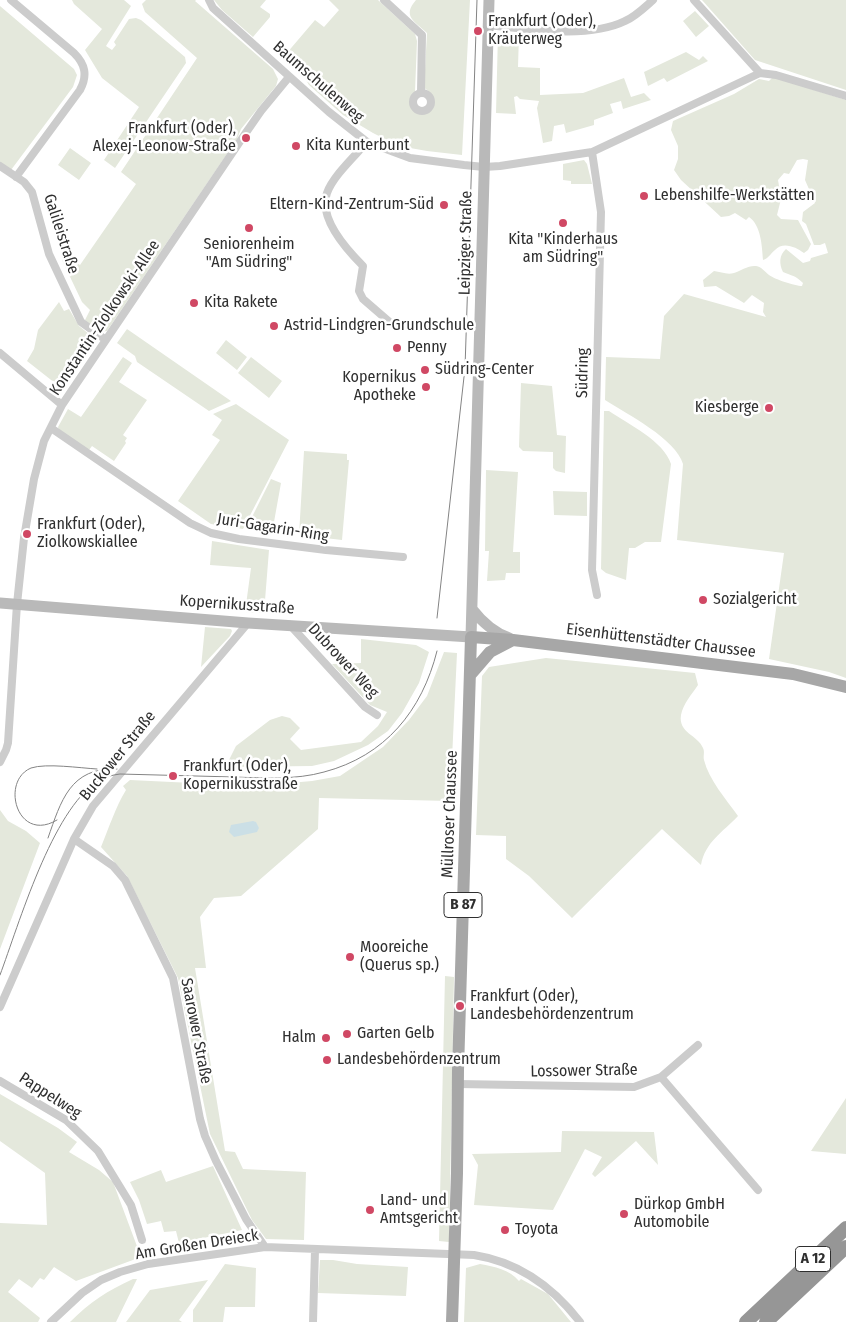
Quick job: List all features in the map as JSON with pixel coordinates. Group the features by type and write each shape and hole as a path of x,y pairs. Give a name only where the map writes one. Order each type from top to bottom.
{"highway":[{"name":"A 12","path":"746,1322 846,1228"},
{"name":"A 12","path":"766,1322 846,1247"},
{"path":"824,1268 846,1253"}],"main road":[{"name":"Eisenhüttenstädter Chaussee","path":"471,637 513,640 793,674 846,687"},
{"name":"Müllroser Chaussee","path":"452,1322 471,637"},
{"path":"471,674 490,652 513,640"}],"street":[{"path":"11,0 82,61 84,75 84,83 80,90 16,177"},
{"name":"Baumschulenweg","path":"209,0 213,8 289,78 328,112 367,142 410,158 484,167"},
{"path":"384,0 422,35 421,92"},
{"name":"Leipziger Straße","path":"471,637 489,0"},
{"path":"488,25 562,31 589,31 627,21 653,0"},
{"path":"694,0 760,73"},
{"path":"484,167 592,152 760,73 776,75 846,96"},
{"name":"Konstantin-Ziolkowski-Allee","path":"0,762 8,743 17,604 24,538 34,479 44,441 62,405 245,134 261,111 289,78"},
{"path":"367,142 327,192 325,200 326,210 340,240 363,266 360,294 363,299 393,325"},
{"name":"Südring","path":"592,152 601,212 592,570 597,595"},
{"name":"Galileistraße","path":"3,168 24,182 32,192 49,254 81,322 106,340"},
{"path":"0,353 62,405"},
{"name":"Juri-Gagarin-Ring","path":"50,428 190,523 211,533 281,545 403,557"},
{"name":"Kopernikusstraße","path":"0,603 248,623 471,637"},
{"path":"472,609 480,619 499,634 513,640"},
{"name":"Buckower Straße","path":"0,1007 74,839 93,806 248,623"},
{"name":"Dubrower Weg","path":"290,625 365,707 378,715"},
{"name":"Saarower Straße","path":"74,839 113,866 125,880 173,978 200,1119 205,1136 246,1219 265,1247"},
{"name":"Lossower Straße","path":"458,1084 629,1087 641,1085 662,1077 698,1045"},
{"path":"662,1077 758,1190"},
{"name":"Pappelweg","path":"0,1081 66,1120 98,1151 131,1205 142,1240"},
{"name":"Am Großen Dreieck","path":"50,1322 82,1293 101,1280 120,1272 148,1264 265,1247 455,1254 491,1258 531,1276 555,1293 580,1322"},
{"path":"313,1322 315,1250"}],"shaded area":[{"path":"72,0 124,0 131,6 106,46 112,50 116,45 114,42 129,19 136,18 141,20 185,57 186,63 115,168 104,160 139,107 102,78 85,50 102,29"},
{"path":"146,0 196,0 273,69 278,79 276,86 241,129 237,139 107,331 97,331 91,328 85,320 90,310 82,302 62,260 64,255 80,265 136,184 121,172 197,58 145,12 142,4"},
{"path":"214,0 266,0 260,7 270,14 270,17 253,37 222,10"},
{"path":"329,0 378,0 415,34 417,41 415,92 412,106 418,112 423,113 431,108 434,101 432,94 424,88 427,33 411,18 410,10 416,0 470,0 462,155 399,146 343,115 309,85 298,67 286,54 315,20 324,27 339,10"},
{"path":"702,0 846,0 846,90 755,60"},
{"path":"0,6 74,69 77,75 73,87 11,170 0,162"},
{"path":"695,11 709,26 696,37 683,21"},
{"path":"498,33 519,34 518,67 540,68 540,95 583,93 624,78 631,97 644,93 651,100 623,109 621,101 610,104 613,113 594,120 594,125 566,133 564,124 554,126 552,141 543,143 537,108 539,101 520,99 517,96 514,97 516,114 496,113"},
{"path":"686,52 699,60 703,56 708,61 667,82 664,78 648,86 644,72"},
{"path":"773,77 846,100 846,678 829,672 769,659 784,553 677,540 683,464 679,455 661,436 605,400 606,357 660,359 664,316 684,294 766,317 763,312 764,303 752,295 744,303 716,286 704,287 703,280 714,271 731,274 756,266 775,278 802,286 803,283 798,278 783,272 780,260 784,251 786,249 803,263 810,261 811,258 828,253 825,243 814,245 806,224 802,221 803,212 815,203 805,180 808,160 797,160 789,174 784,173 778,180 779,186 783,191 777,215 781,219 798,220 811,244 804,253 786,245 778,247 763,260 760,236 753,221 749,217 746,220 735,213 721,217 681,180 674,170 678,159 678,146 671,130 673,121 734,94 759,79 769,81"},
{"path":"70,148 91,163 79,180 58,165"},
{"path":"584,160 587,164 592,184 571,184 571,181 563,180 563,164"},
{"path":"59,302 64,311 69,309 79,326 94,338 60,387 27,361 34,349 38,330"},
{"path":"127,329 231,401 209,411 137,362 135,356 117,343"},
{"path":"226,340 247,357 237,370 216,353"},
{"path":"123,357 132,363 119,382 147,400 123,435 127,438 126,443 114,461 92,446 89,450 59,430 58,427 68,409 81,417"},
{"path":"251,357 282,381 269,398 238,373"},
{"path":"521,383 552,386 557,435 566,436 565,473 556,471 553,468 553,452 523,451 519,447"},
{"path":"236,404 289,440 243,529 211,524 178,501 220,440 212,435 222,420 213,414"},
{"path":"604,411 609,411 653,441 661,448 671,464 661,542 645,542 635,548 629,548 626,580 606,573 601,569"},
{"path":"304,451 347,454 347,460 349,460 342,540 299,535"},
{"path":"486,470 518,472 513,552 520,552 520,573 506,573 505,580 487,581 489,551 485,551"},
{"path":"271,479 281,483 272,533 246,529"},
{"path":"553,491 587,492 587,516 554,515"},
{"path":"212,541 269,550 264,613 245,612 251,568 210,565"},
{"path":"205,627 231,629 232,631 230,636 201,667"},
{"path":"361,639 416,645 429,652 419,683 402,713 388,731 368,745 334,761 312,766 232,767 227,764 236,746 270,720 282,716 290,718 300,728 290,739 301,750 361,742 378,726 387,712 370,705 332,664 361,663"},
{"path":"444,652 457,653 450,801 319,798 318,829 241,896 214,898 200,917 206,968 195,968 225,1151 235,1152 243,1169 306,1172 304,1240 266,1239 252,1220 210,1134 178,978 127,876 101,847 115,811 126,790 123,786 130,780 255,786 312,781 340,776 383,747 409,720 427,696"},
{"path":"546,658 695,673 698,685 684,707 681,715 682,726 704,749 704,760 710,775 738,816 706,850 701,865 662,829 572,918 529,876 506,859 506,836 476,835 482,676 489,667"},
{"path":"0,810 8,821 26,831 40,843 0,949"},
{"path":"256,822 259,828 257,832 234,837 229,832 231,825"},
{"path":"445,976 454,977 449,1242 439,1241"},
{"path":"0,1094 58,1128 77,1142 69,1152 99,1170 113,1182 141,1257 76,1281 54,1267 44,1280 40,1278 32,1288 19,1279 8,1292 40,1318 38,1322 0,1322 0,1223 47,1225 45,1173 0,1141"},
{"path":"846,1098 846,1154 811,1151"},
{"path":"562,1131 654,1132 658,1165 636,1141 595,1177 592,1174 602,1157 585,1149 553,1210 474,1205 478,1165 472,1154 561,1152"},
{"path":"213,1166 242,1230 179,1243 176,1231 164,1232 161,1221 147,1224 139,1200 130,1182 161,1170 166,1182"},
{"path":"320,1260 408,1267 406,1296 318,1293"},
{"path":"225,1264 256,1268 255,1307 225,1307 223,1322 193,1322 193,1310"},
{"path":"480,1264 506,1271 519,1281 521,1279 548,1294 571,1322 464,1322 466,1268"},
{"path":"133,1279 137,1279 116,1322 70,1322 99,1298"},
{"path":"208,1280 179,1320 182,1322 126,1322 150,1290"}],"tram line":[{"path":"437,618 465,368 477,0"},
{"path":"0,975 27,899 52,842 66,816 81,796 98,781 120,774 279,778 313,775 346,765 383,743 398,728 422,693 437,651"},
{"path":"57,820 43,825 32,824 23,818 17,808 15,796 16,785 22,775 31,768 45,766 97,769"},
{"path":"48,838 63,799 78,780 88,774 101,770 117,769"}],"place":[{"name":"Frankfurt (Oder), Kräuterweg","path":"478,31"},
{"name":"Frankfurt (Oder), Alexej-Leonow-Straße","path":"246,138"},
{"name":"Kita Kunterbunt","path":"296,146"},
{"name":"Lebenshilfe-Werkstätten","path":"644,196"},
{"name":"Eltern-Kind-Zentrum-Süd","path":"444,205"},
{"name":"Kita \"Kinderhaus am Südring\"","path":"563,223"},
{"name":"Seniorenheim \"Am Südring\"","path":"249,228"},
{"name":"Kita Rakete","path":"194,303"},
{"name":"Astrid-Lindgren-Grundschule","path":"274,326"},
{"name":"Penny","path":"397,348"},
{"name":"Südring-Center","path":"425,370"},
{"name":"Kopernikus Apotheke","path":"426,387"},
{"name":"Kiesberge","path":"769,408"},
{"name":"Frankfurt (Oder), Ziolkowskiallee","path":"27,534"},
{"name":"Sozialgericht","path":"703,600"},
{"name":"Frankfurt (Oder), Kopernikusstraße","path":"173,776"},
{"name":"Mooreiche (Querus sp.)","path":"350,957"},
{"name":"Frankfurt (Oder), Landesbehördenzentrum","path":"460,1006"},
{"name":"Garten Gelb","path":"347,1034"},
{"name":"Halm","path":"326,1038"},
{"name":"Landesbehördenzentrum","path":"327,1060"},
{"name":"Land- und Amtsgericht","path":"370,1210"},
{"name":"Dürkop GmbH Automobile","path":"624,1214"},
{"name":"Toyota","path":"505,1230"}]}
